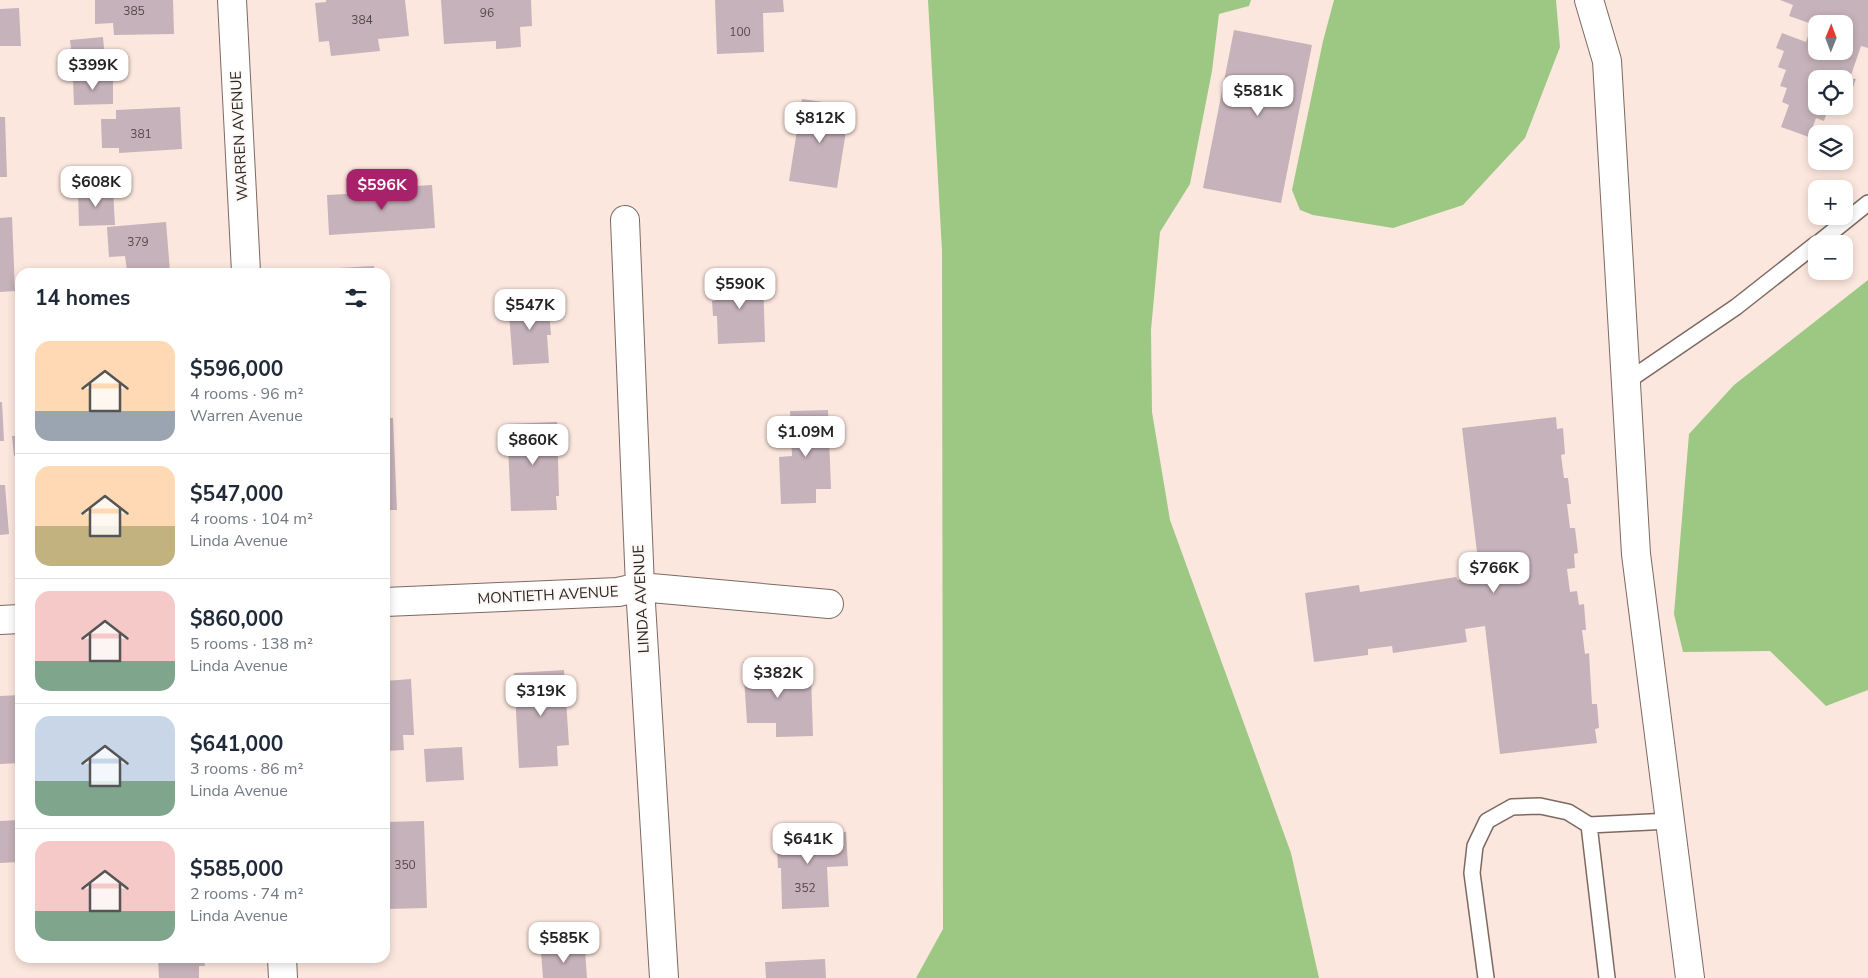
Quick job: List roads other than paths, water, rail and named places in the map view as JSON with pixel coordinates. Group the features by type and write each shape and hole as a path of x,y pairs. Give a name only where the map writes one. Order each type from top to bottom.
{"street":[{"name":"WARREN AVENUE","path":"232,0 246,268"},
{"path":"1589,0 1607,60 1636,554 1690,978"},
{"name":"LINDA AVENUE","path":"625,220 640,587 664,978"},
{"name":"MONTIETH AVENUE","path":"390,602 618,592 640,587 829,604"},
{"path":"0,620 15,619"},
{"path":"282,963 283,978"}],"lane":[{"path":"1827,235 1868,203"},
{"path":"1626,382 1736,307 1808,250"},
{"path":"1486,978 1472,873 1475,846 1487,821 1512,807 1540,806 1568,812 1589,825 1670,821"},
{"path":"1589,825 1607,978"}]}
